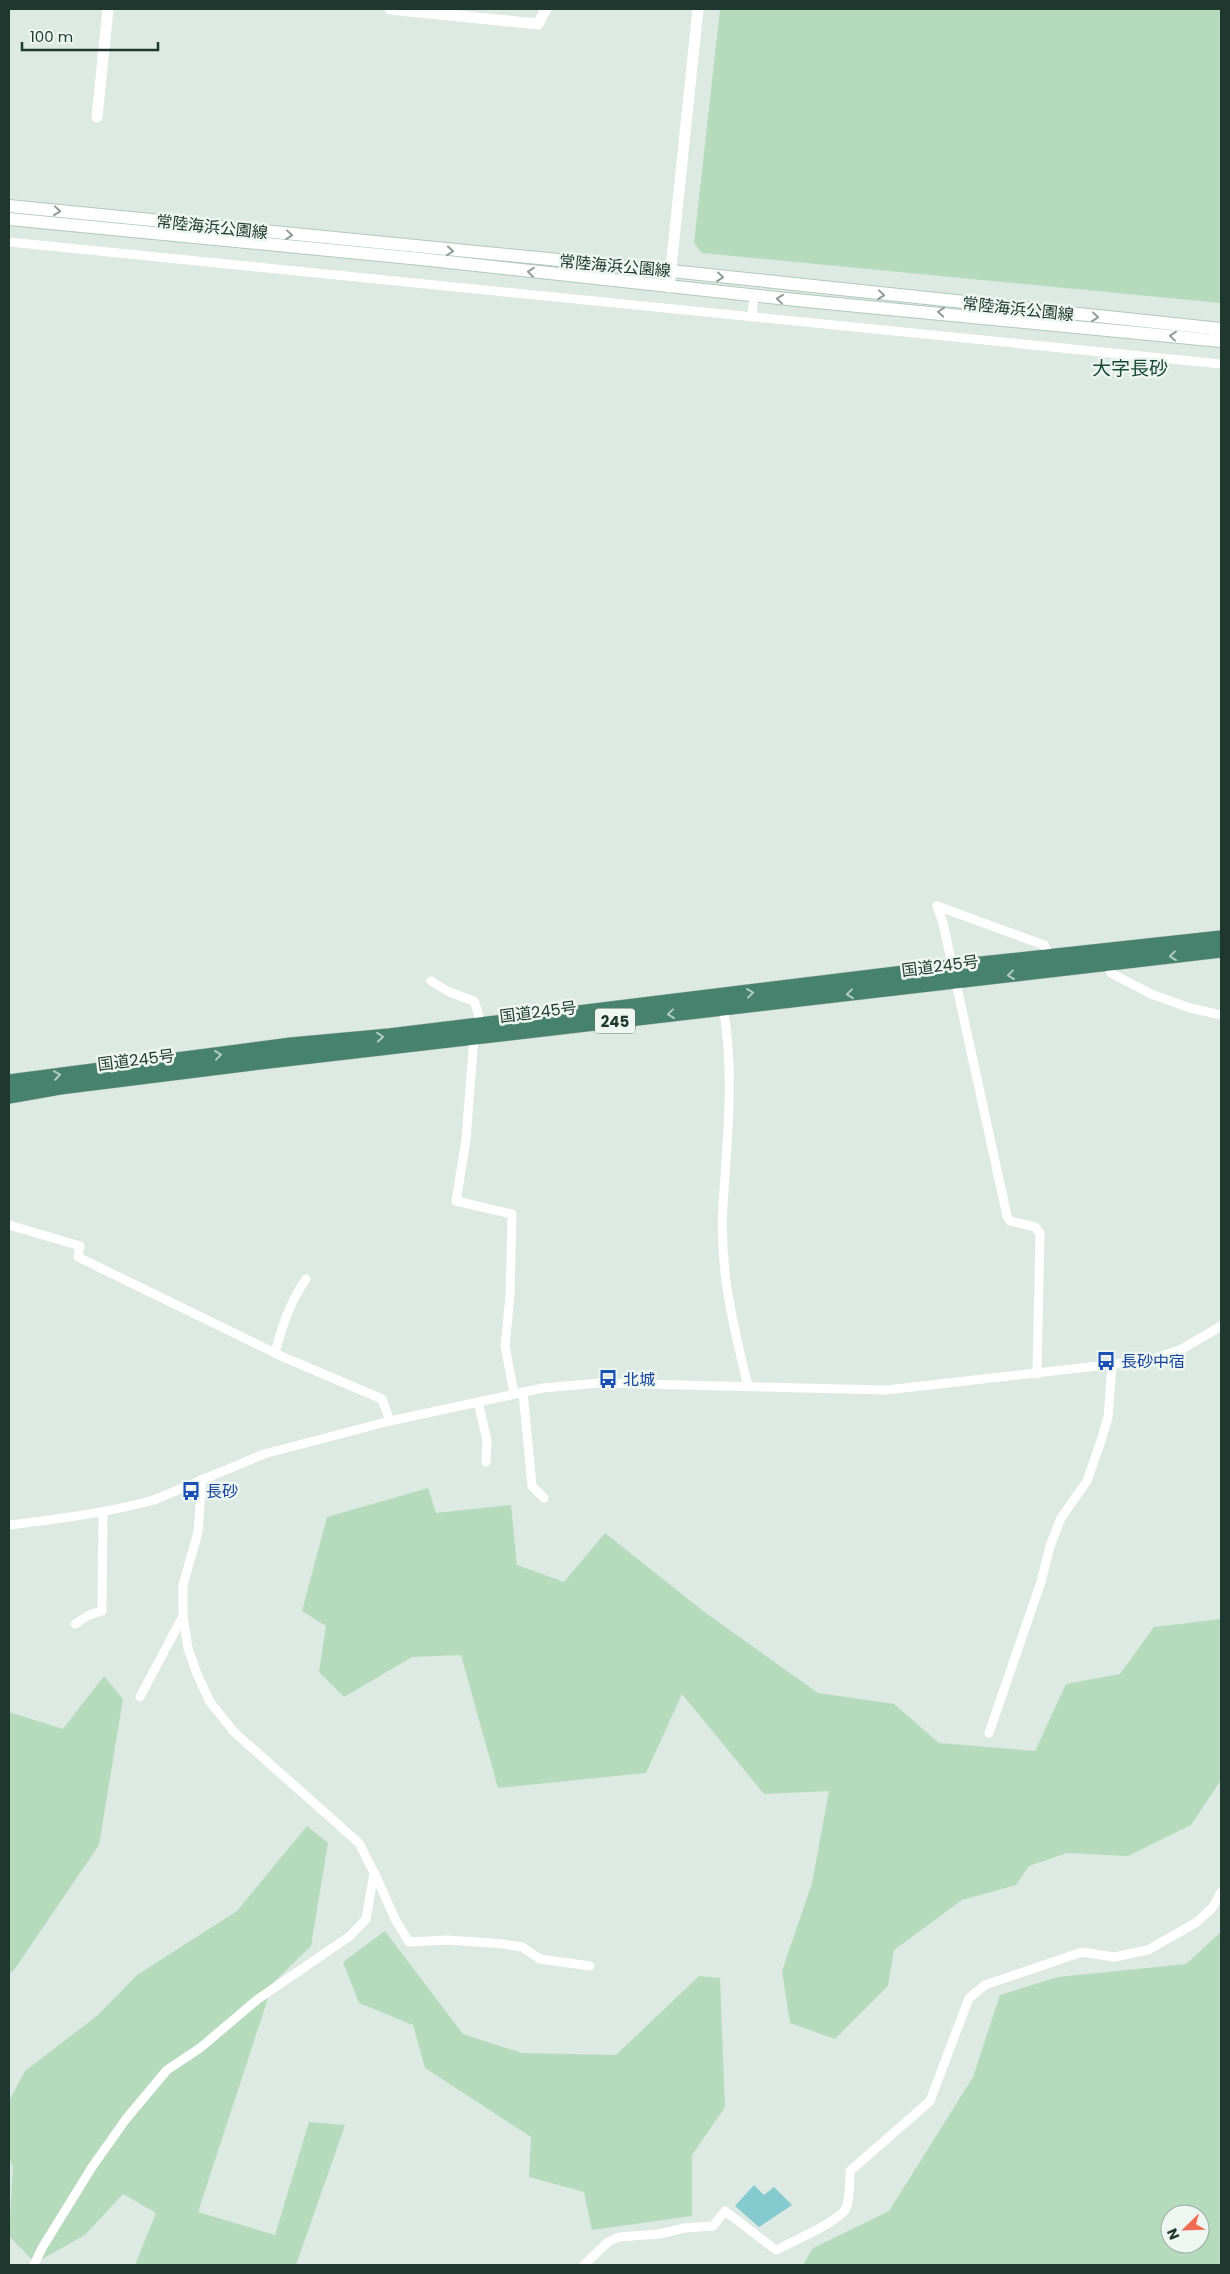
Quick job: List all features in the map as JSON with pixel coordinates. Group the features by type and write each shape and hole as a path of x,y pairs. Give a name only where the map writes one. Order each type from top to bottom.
{"highway":[{"name":"国道245号","path":"9,1082 291,1045 477,1031 723,1007 955,974 1050,956 1221,938"},
{"name":"国道245号","path":"9,1096 477,1031 955,974 1108,964 1221,950"}],"main road":[{"name":"常陸海浜公園線","path":"9,206 671,271 1221,329"},
{"name":"常陸海浜公園線","path":"9,219 373,254 754,296 1221,340"}],"street":[{"path":"97,117 108,9"},
{"path":"390,9 538,24 546,9"},
{"path":"669,287 698,9"},
{"path":"9,242 1221,364"},
{"path":"752,317 754,296"},
{"path":"1037,1374 1042,1244 1040,1233 1035,1227 1010,1221 1007,1216 955,974 943,923 936,906 1044,945 1050,956"},
{"path":"1108,964 1111,973 1151,994 1190,1008 1221,1015"},
{"path":"431,981 449,992 474,1001 480,1018 466,1140 456,1201 512,1214 510,1296 505,1346 518,1393 532,1486 544,1498"},
{"path":"723,1007 730,1110 723,1206 726,1294 748,1386"},
{"path":"9,1225 80,1246 78,1257 275,1353 382,1399 390,1421"},
{"path":"275,1353 294,1296 306,1279"},
{"path":"9,1525 103,1512 154,1500 264,1454 390,1421 518,1393 599,1383 886,1390 1131,1364 1169,1355 1221,1326"},
{"path":"989,1733 1041,1582 1050,1546 1061,1518 1087,1481 1096,1455 1108,1417 1112,1366"},
{"path":"478,1402 487,1440 486,1462"},
{"path":"202,1480 198,1532 183,1585 183,1616 188,1648 210,1702 234,1732 359,1843 408,1942 448,1940 503,1944 522,1947 540,1959 590,1966"},
{"path":"75,1624 89,1615 102,1611 103,1512"},
{"path":"140,1697 183,1616"},
{"path":"34,2265 92,2167 126,2119 167,2070 200,2048 258,1999 350,1936 366,1919 374,1873"},
{"path":"584,2265 608,2242 619,2237 659,2234 685,2228 714,2226 725,2210 776,2250 820,2227 844,2211 848,2198 850,2171 930,2101 954,2032 969,1998 985,1985 1082,1952 1114,1957 1148,1950 1197,1922 1213,1906 1221,1892"}],"green space":[{"path":"720,9 1221,9 1221,303 702,253 694,243"},
{"path":"428,1488 436,1513 511,1505 517,1565 564,1582 605,1533 707,1614 818,1693 894,1704 939,1743 1035,1751 1066,1684 1120,1674 1154,1627 1221,1619 1221,1780 1191,1825 1128,1856 1067,1853 1029,1866 1016,1885 962,1900 894,1950 888,1986 835,2039 790,2023 782,1971 812,1883 829,1791 764,1794 682,1694 646,1773 498,1788 461,1655 412,1657 344,1697 319,1672 326,1626 302,1611 327,1517"},
{"path":"104,1676 123,1699 99,1845 14,1970 9,1974 9,1712 63,1729"},
{"path":"307,1826 328,1843 311,1946 273,1983 198,2212 275,2235 309,2122 345,2125 296,2265 135,2265 156,2213 123,2194 85,2235 35,2263 9,2236 13,2166 9,2159 9,2101 25,2071 98,2015 137,1975 237,1911"},
{"path":"385,1931 463,2034 522,2053 616,2055 699,1976 720,1978 725,2107 692,2155 692,2216 592,2230 584,2192 529,2177 531,2137 425,2068 413,2025 359,2003 343,1962"},
{"path":"1221,1932 1221,2265 803,2265 813,2248 889,2211 973,2077 1000,1995 1058,1977 1186,1964"}],"water":[{"path":"754,2185 764,2195 774,2187 792,2205 759,2227 735,2206"}],"place":[{"name":"長砂中宿","path":"1106,1361"},
{"name":"北城","path":"608,1379"},
{"name":"長砂","path":"191,1491"}],"district":[{"name":"大字長砂","path":"1130,368"}]}
